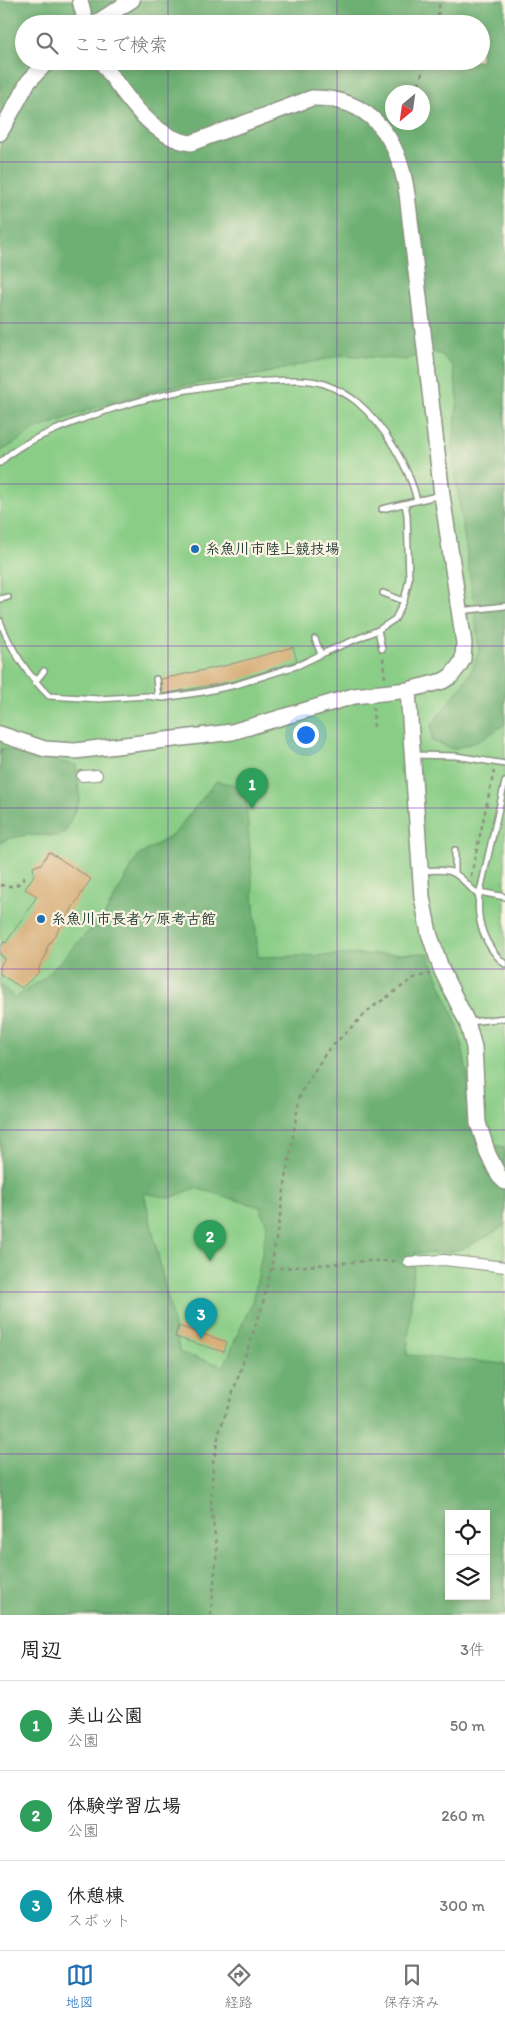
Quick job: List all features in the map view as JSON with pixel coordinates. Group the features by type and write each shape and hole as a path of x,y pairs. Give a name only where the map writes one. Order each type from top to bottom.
{"street":[{"path":"80,0 84,15"},
{"path":"108,15 132,0"},
{"path":"0,133 28,82 39,70"},
{"path":"0,734 45,749 75,751 232,732 347,698 408,690 443,681 451,676 463,659 464,643 442,495 404,169 393,144 376,119 348,104 330,98 312,98 191,144 179,142 156,128 125,95 107,70"},
{"path":"408,690 422,897 430,934 442,970 467,1022 474,1047 478,1123 488,1154 499,1176 505,1182"},
{"path":"82,776 97,775"},
{"path":"409,1262 444,1260 505,1267"}],"lane":[{"path":"0,463 15,450 35,439 89,416 130,403 198,387 243,382 306,380 334,389 356,401 365,410 378,425 397,455 414,487 416,501"},
{"path":"382,509 442,495"},
{"path":"0,620 16,656 35,682 49,696 99,699 158,697 203,692 236,685 299,665 378,630 394,618 404,601 409,578 408,515 405,504"},
{"path":"383,593 404,601"},
{"path":"0,599 8,597"},
{"path":"459,611 505,606"},
{"path":"378,630 382,649"},
{"path":"315,639 321,654"},
{"path":"35,682 44,671"},
{"path":"156,679 158,697"},
{"path":"411,755 456,756 505,764"},
{"path":"505,782 477,909 487,943 505,964"},
{"path":"455,850 455,873"},
{"path":"420,871 445,869 455,873 479,894 505,897"},
{"path":"467,1022 505,1018"}],"path":[{"path":"438,15 440,0"},
{"path":"418,85 423,70"},
{"path":"382,649 385,683"},
{"path":"373,706 374,729"},
{"path":"468,886 479,846 496,762"},
{"path":"0,885 16,886 25,877"},
{"path":"211,1615 217,1549 211,1507 214,1462 219,1433 262,1307 271,1269 300,1094 327,1051 370,1009 414,978 442,970"},
{"path":"271,1269 365,1261 409,1262"}],"green space":[{"path":"0,0 505,0 505,724 479,741 453,749 432,741 431,726 470,674 479,651 452,451 458,398 453,367 442,355 431,351 406,360 342,355 258,375 164,388 95,408 37,429 0,452"},
{"path":"388,70 403,70 396,85 385,85 385,130 399,130 505,255 505,1615 0,1615 0,246"},
{"path":"3,748 25,755 76,765 80,799 66,831 57,836 27,835 7,839 0,843 0,750"},
{"path":"216,781 245,787 258,957 428,953 458,1027 467,1072 469,1115 479,1143 505,1147 505,1225 476,1242 450,1252 415,1253 407,1355 505,1364 505,1615 0,1615 0,984 15,998 44,978 105,914 138,856 174,834","holes":["196,1188 260,1207 267,1226 254,1297 224,1366 180,1353 144,1193 170,1198"]}],"building":[{"path":"293,647 297,661 235,681 162,694 161,679 228,665"},
{"path":"49,852 91,879 46,949 48,950 45,953 47,954 40,965 38,973 22,988 0,974 0,966 5,958 0,955 0,948 4,942 6,943 37,896 25,889 34,875 33,867 41,864"},
{"path":"178,1326 227,1342 224,1352 175,1337"}],"place":[{"name":"糸魚川市陸上競技場","path":"195,549"},
{"name":"美山公園","path":"252,809"},
{"name":"糸魚川市長者ケ原考古館","path":"41,919"},
{"name":"体験学習広場","path":"210,1261"},
{"name":"休憩棟","path":"201,1339"}]}
